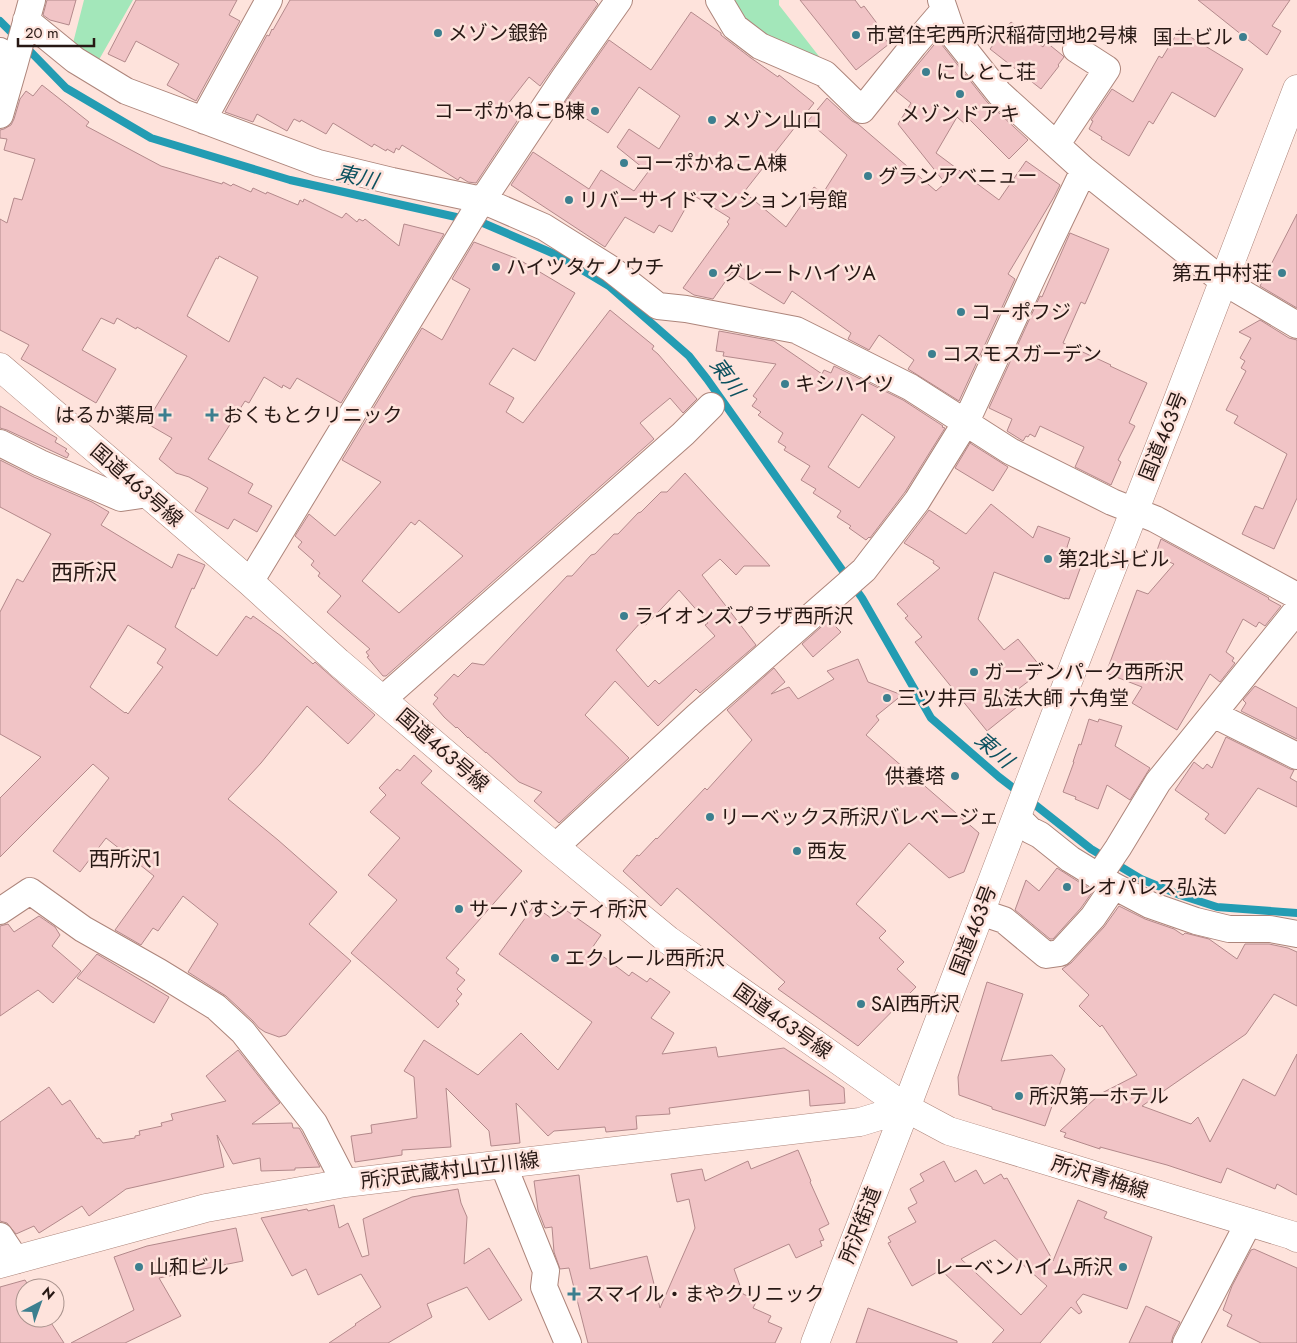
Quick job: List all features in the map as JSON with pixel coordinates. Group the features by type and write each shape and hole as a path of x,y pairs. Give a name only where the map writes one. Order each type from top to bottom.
{"main road":[{"name":"国道463号","path":"906,1108 1297,90"},
{"name":"国道463号線","path":"0,368 250,582 338,662 555,847 668,940 906,1108"},
{"name":"所沢武蔵村山立川線","path":"8,1262 206,1208 345,1183 860,1122 906,1108"},
{"name":"所沢青梅線","path":"906,1108 949,1131 1297,1238"},
{"name":"所沢街道","path":"815,1343 906,1108"}],"street":[{"path":"205,121 209,110 269,0"},
{"path":"250,582 475,212 564,78 619,0"},
{"path":"718,0 735,27 760,46 825,74 862,110 914,45 942,5"},
{"path":"942,5 953,35 999,93 1057,144 1082,169 1224,282 1297,326"},
{"path":"0,115 19,37 75,60 126,91 318,163 392,181 475,212 544,227 611,269 658,306 686,308 796,330 910,387 1010,451 1112,502 1155,519 1297,596"},
{"path":"1057,144 1107,69 1076,49"},
{"path":"555,847 696,716 853,580 916,500 966,422 1080,178 1082,169"},
{"path":"383,699 683,434 711,406"},
{"path":"0,443 40,463 121,498 148,494"},
{"path":"980,912 1004,920 1046,956 1060,953 1093,917 1118,848 1158,782 1297,610"},
{"path":"1213,714 1297,756"},
{"path":"1022,802 1030,830 1040,835 1070,859 1150,905 1196,921 1229,929 1270,930 1297,934"},
{"path":"0,911 30,891 83,929 216,1007 243,1032 314,1123 345,1183"},
{"path":"503,1164 546,1271 544,1288 568,1343"},
{"path":"1186,1343 1249,1222"},
{"path":"0,1236 8,1262"}],"green space":[{"path":"84,0 133,0 96,65 73,43"},
{"path":"727,0 779,0 779,5 825,64 755,32"}],"building":[{"path":"47,0 76,0 69,25 50,20 43,15"},
{"path":"136,0 237,0 229,15 240,21 196,101 167,85 179,64 136,41 125,62 108,54"},
{"path":"290,0 594,0 598,4 540,86 529,77 504,109 519,118 476,183 468,182 460,177 458,180 402,145 399,150 396,148 394,153 374,144 372,147 333,123 326,134 301,120 300,122 294,119 287,131 257,114 253,122 225,112 267,35 269,36 273,30"},
{"name":"市営住宅西所沢稲荷団地2号棟","path":"800,0 855,0 861,8 864,6 885,34 883,36 889,44 856,70"},
{"path":"1198,0 1290,0 1272,26 1281,31 1267,55"},
{"path":"691,12 721,33 721,35 751,58 778,77 779,75 814,103 744,192 786,227 814,187 823,193 847,155 808,121 827,98 936,191 945,183 898,124 911,103 896,91 938,40 987,102 1028,140 1009,159 969,119 965,124 957,117 936,153 999,200 1026,161 1060,185 1008,274 1015,279 959,401 908,369 914,360 879,335 869,350 848,339 851,333 792,291 784,304 732,272 713,299 694,295 683,288 729,224 727,222 730,218 693,195 672,232 659,225 654,233 625,217 605,247 511,185 533,152 589,189 601,170 634,191 648,172 617,147 629,129 659,149 680,116 639,87 608,133 564,104 609,40 651,70"},
{"path":"1011,22 1043,47 1046,42 1064,57 1041,89 990,49"},
{"path":"1179,30 1243,69 1215,117 1172,92 1153,124 1149,121 1129,156 1101,139 1102,137 1089,129 1093,121 1091,120 1112,89 1133,102 1159,56 1162,58"},
{"path":"42,85 89,122 86,126 161,166 222,184 223,182 231,186 233,184 251,192 253,188 298,205 300,200 303,202 304,199 342,218 346,213 357,222 359,219 363,221 365,219 399,246 404,224 444,234 341,403 297,378 290,389 283,385 282,388 264,377 249,403 245,401 208,459 253,484 248,493 272,506 257,532 234,519 228,529 195,511 208,488 189,477 176,473 159,459 172,438 146,423 187,356 137,327 136,329 117,318 114,324 101,318 82,350 116,369 96,403 21,359 29,345 0,330 0,219 7,223 14,198 22,200 35,159 4,150 7,139 0,138 0,130 11,125 20,99 26,91 33,96","holes":["219,256 258,277 229,342 187,316 216,258 218,259"]},
{"name":"第五中村荘","path":"1297,214 1297,308 1260,286"},
{"path":"1070,233 1109,249 1085,304 1081,302 1063,343 1147,383 1129,423 1135,426 1118,460 1121,462 1111,485 1075,467 1084,447 1040,426 1035,437 1030,434 1023,441 1007,431 1012,419 989,408"},
{"path":"474,242 518,259 575,293 535,361 513,348 489,384 514,398 506,412 523,423 610,310 654,346 652,349 697,399 683,413 670,398 640,423 654,439 386,676 383,676 367,657 369,656 366,652 370,649 327,612 341,596 318,576 320,573 311,565 314,561 298,547 302,542 295,536 309,514 335,536 381,482 342,460 422,328 442,340 470,289 452,279","holes":["419,520 463,556 399,613 362,581 411,522 415,525"]},
{"path":"1260,320 1289,338 1297,340 1297,498 1274,549 1242,534 1255,506 1263,509 1287,454 1234,423 1238,416 1226,410 1246,371 1241,368 1245,361 1240,358 1251,338 1239,332"},
{"path":"719,331 774,341 822,374 824,370 831,373 834,366 903,400 945,428 905,492 870,538 866,540 849,528 851,526 837,517 841,511 813,493 816,489 801,480 810,466 784,450 786,447 778,442 783,433 758,415 761,412 752,406 757,399 753,396 776,364 723,356 724,352 716,351","holes":["862,414 895,437 859,488 828,467"]},
{"path":"0,406 57,438 55,442 67,449 65,451 69,454 67,458 0,428"},
{"path":"970,443 1008,467 993,491 955,468"},
{"path":"0,460 92,502 109,512 101,525 172,568 178,554 205,565 194,589 192,588 175,627 217,656 246,616 251,619 253,616 281,636 313,664 315,662 375,715 348,744 307,706 261,763 228,799 337,892 309,924 351,961 286,1035 279,1037 265,1032 226,996 188,972 218,924 183,896 158,931 153,928 141,945 115,930 154,876 106,838 80,872 53,851 109,778 93,764 0,857 0,798 41,757 0,734 0,612 17,579 23,582 51,534 0,507","holes":["128,625 166,649 157,663 163,667 128,714 90,687"]},
{"name":"ライオンズプラザ西所沢","path":"685,473 770,566 744,566 736,575 720,559 702,575 756,645 700,693 696,689 658,726 615,681 585,715 629,758 559,823 534,801 542,792 519,782 456,728 433,704 438,698 434,695 454,674 458,677 472,663 484,665 567,576 572,576 591,555 595,554 614,534 618,534 661,492 667,492","holes":["679,590 708,623 705,625 715,636 659,684 655,680 648,687 616,650 641,622 646,625"]},
{"path":"991,504 1033,538 1038,526 1070,538 1067,547 1082,553 1077,565 1081,566 1069,599 994,572 978,619 1004,650 1018,639 1040,666 1038,674 1017,690 1019,693 1017,695 1022,703 987,731 915,642 922,637 905,618 908,616 897,604 940,568 933,563 934,561 904,543 929,510 966,534"},
{"path":"1161,539 1281,606 1265,626 1259,622 1256,627 1243,619 1226,652 1234,658 1232,661 1235,663 1220,682 1210,674 1177,730 1132,703 1142,687 1106,673 1137,590 1148,594 1174,564 1155,556"},
{"path":"829,620 841,632 813,657 802,644"},
{"path":"858,659 868,682 902,695 876,716 879,720 866,735 979,833 964,872 949,878 909,843 856,904 886,931 879,938 904,962 897,969 916,987 858,1046 778,989 785,982 677,888 661,906 623,871 637,855 639,856 657,839 705,788 707,790 752,740 727,710 774,668 785,682 771,694 789,687 798,699 834,679 827,671"},
{"path":"1255,686 1297,708 1297,739 1241,711 1246,703 1243,700"},
{"path":"1089,719 1098,722 1099,719 1122,726 1115,746 1150,768 1130,800 1107,785 1098,809 1063,792"},
{"path":"1226,737 1294,770 1290,778 1297,782 1297,807 1258,788 1225,834 1205,819 1209,814 1175,790 1194,762 1203,769 1207,764 1212,768"},
{"name":"サーバすシティ所沢","path":"414,755 432,771 421,783 522,871 446,958 459,969 456,973 465,980 457,989 462,994 456,1001 459,1004 438,1028 351,953 397,900 368,875 400,838 370,812 386,795 379,788 397,769 400,771"},
{"path":"1057,868 1093,891 1081,908 1053,939 1050,939 1015,910 1026,880 1039,891"},
{"path":"534,906 551,918 560,906 601,935 592,948 629,976 632,972 647,982 650,978 670,992 651,1018 674,1033 662,1054 716,1047 718,1057 784,1048 844,1088 845,1103 810,1106 809,1090 669,1108 670,1114 636,1116 637,1129 606,1132 605,1127 554,1131 548,1136 516,1103 520,1143 491,1146 489,1131 446,1088 451,1147 402,1150 402,1155 355,1162 351,1136 372,1133 371,1125 417,1118 414,1077 404,1071 424,1040 478,1075 521,1033 558,1070 592,1022 499,954"},
{"path":"1119,906 1145,919 1174,929 1183,935 1185,933 1209,939 1237,959 1245,944 1269,944 1297,952 1297,1006 1274,994 1246,1034 1142,1106 1191,1124 1198,1117 1210,1142 1243,1079 1275,1096 1297,1054 1297,1195 1277,1184 1275,1189 1227,1168 1221,1183 1167,1165 1100,1147 1100,1149 1064,1137 1066,1133 1060,1131 1100,1094 1137,1075 1102,1025 1100,1027 1079,1006 1089,995 1062,969 1071,963 1104,927"},
{"path":"39,916 55,927 60,935 52,946 81,971 53,1003 38,990 0,1016 0,926 8,924 14,932"},
{"path":"97,954 169,997 154,1023 77,978"},
{"path":"987,982 1023,994 1001,1061 1052,1055 1065,1069 1045,1126 992,1109 992,1107 959,1095 958,1077"},
{"path":"238,1050 280,1103 252,1124 292,1123 293,1128 299,1128 301,1131 320,1167 261,1171 260,1158 233,1164 217,1135 224,1167 126,1189 89,1216 82,1206 39,1233 34,1226 16,1234 7,1223 0,1221 0,1122 49,1087 62,1105 70,1100 97,1139 99,1138 103,1143 135,1138 135,1136 140,1135 139,1131 162,1126 161,1123 173,1120 171,1114 226,1101 206,1076"},
{"path":"798,1150 829,1224 819,1229 824,1240 820,1241 822,1246 796,1258 789,1244 734,1269 743,1294 757,1300 753,1308 771,1316 768,1322 782,1328 775,1343 588,1343 569,1268 560,1269 554,1252 552,1227 545,1228 538,1210 534,1181 579,1175 590,1269 647,1256 660,1308 695,1228 689,1199 677,1202 671,1174 702,1169 705,1181 748,1161 751,1169"},
{"path":"944,1161 955,1182 976,1170 984,1184 1001,1174 1004,1179 1007,1178 1053,1261 1078,1200 1107,1212 1104,1218 1152,1237 1127,1309 1083,1294 1076,1302 1082,1312 1079,1314 1071,1307 1040,1343 992,1343 1004,1330 941,1270 912,1286 888,1243 891,1242 888,1237 916,1222 908,1208 917,1203 910,1189 924,1181 920,1174","holes":["995,1240 1047,1286 1021,1315 961,1259"]},
{"path":"458,1189 467,1217 464,1264 489,1248 522,1300 489,1320 467,1287 427,1304 432,1317 388,1343 329,1343 381,1307 361,1274 318,1295 306,1269 292,1276 261,1218 334,1205 339,1228 348,1223 362,1257 369,1255 363,1219 412,1197"},
{"path":"236,1228 243,1261 159,1278 181,1316 125,1343 71,1343 134,1310 114,1257 147,1246"},
{"path":"1254,1249 1297,1268 1297,1343 1261,1343 1227,1326 1232,1315 1223,1310 1232,1286 1251,1250"},
{"path":"15,1283 15,1328 54,1328 64,1343 0,1343 0,1287"},
{"path":"1146,1306 1180,1322 1171,1343 1129,1343"},
{"path":"868,1308 957,1341 957,1343 856,1343"}],"waterway":[{"name":"東川","path":"0,21 16,37"},
{"name":"東川","path":"24,45 66,88 151,138 290,180 483,223 559,256 609,286 689,356 707,379 862,598 931,718 1020,793"},
{"name":"東川","path":"1029,800 1091,849 1141,879 1180,895 1217,907 1297,913"}],"place":[{"name":"メゾン銀鈴","path":"438,33"},
{"name":"市営住宅西所沢稲荷団地2号棟","path":"856,35"},
{"name":"国土ビル","path":"1243,37"},
{"name":"にしとこ荘","path":"926,72"},
{"name":"メゾンドアキ","path":"960,94"},
{"name":"コーポかねこB棟","path":"595,111"},
{"name":"メゾン山口","path":"712,120"},
{"name":"コーポかねこA棟","path":"624,163"},
{"name":"グランアベニュー","path":"868,176"},
{"name":"リバーサイドマンション1号館","path":"569,200"},
{"name":"ハイツタケノウチ","path":"496,267"},
{"name":"グレートハイツA","path":"713,273"},
{"name":"第五中村荘","path":"1282,273"},
{"name":"コーポフジ","path":"961,312"},
{"name":"コスモスガーデン","path":"932,354"},
{"name":"キシハイツ","path":"785,384"},
{"name":"はるか薬局","path":"165,415"},
{"name":"おくもとクリニック","path":"212,415"},
{"name":"第2北斗ビル","path":"1048,559"},
{"name":"ライオンズプラザ西所沢","path":"624,616"},
{"name":"ガーデンパーク西所沢","path":"974,672"},
{"name":"三ツ井戸 弘法大師 六角堂","path":"887,698"},
{"name":"供養塔","path":"955,776"},
{"name":"リーベックス所沢バレベージェ","path":"710,817"},
{"name":"西友","path":"797,851"},
{"name":"レオパレス弘法","path":"1067,887"},
{"name":"サーバすシティ所沢","path":"459,909"},
{"name":"エクレール西所沢","path":"555,958"},
{"name":"SAI西所沢","path":"861,1004"},
{"name":"所沢第一ホテル","path":"1019,1096"},
{"name":"山和ビル","path":"139,1267"},
{"name":"レーベンハイム所沢","path":"1123,1267"},
{"name":"スマイル・まやクリニック","path":"574,1294"}],"district":[{"name":"西所沢","path":"84,572"},
{"name":"西所沢1","path":"125,859"}]}
